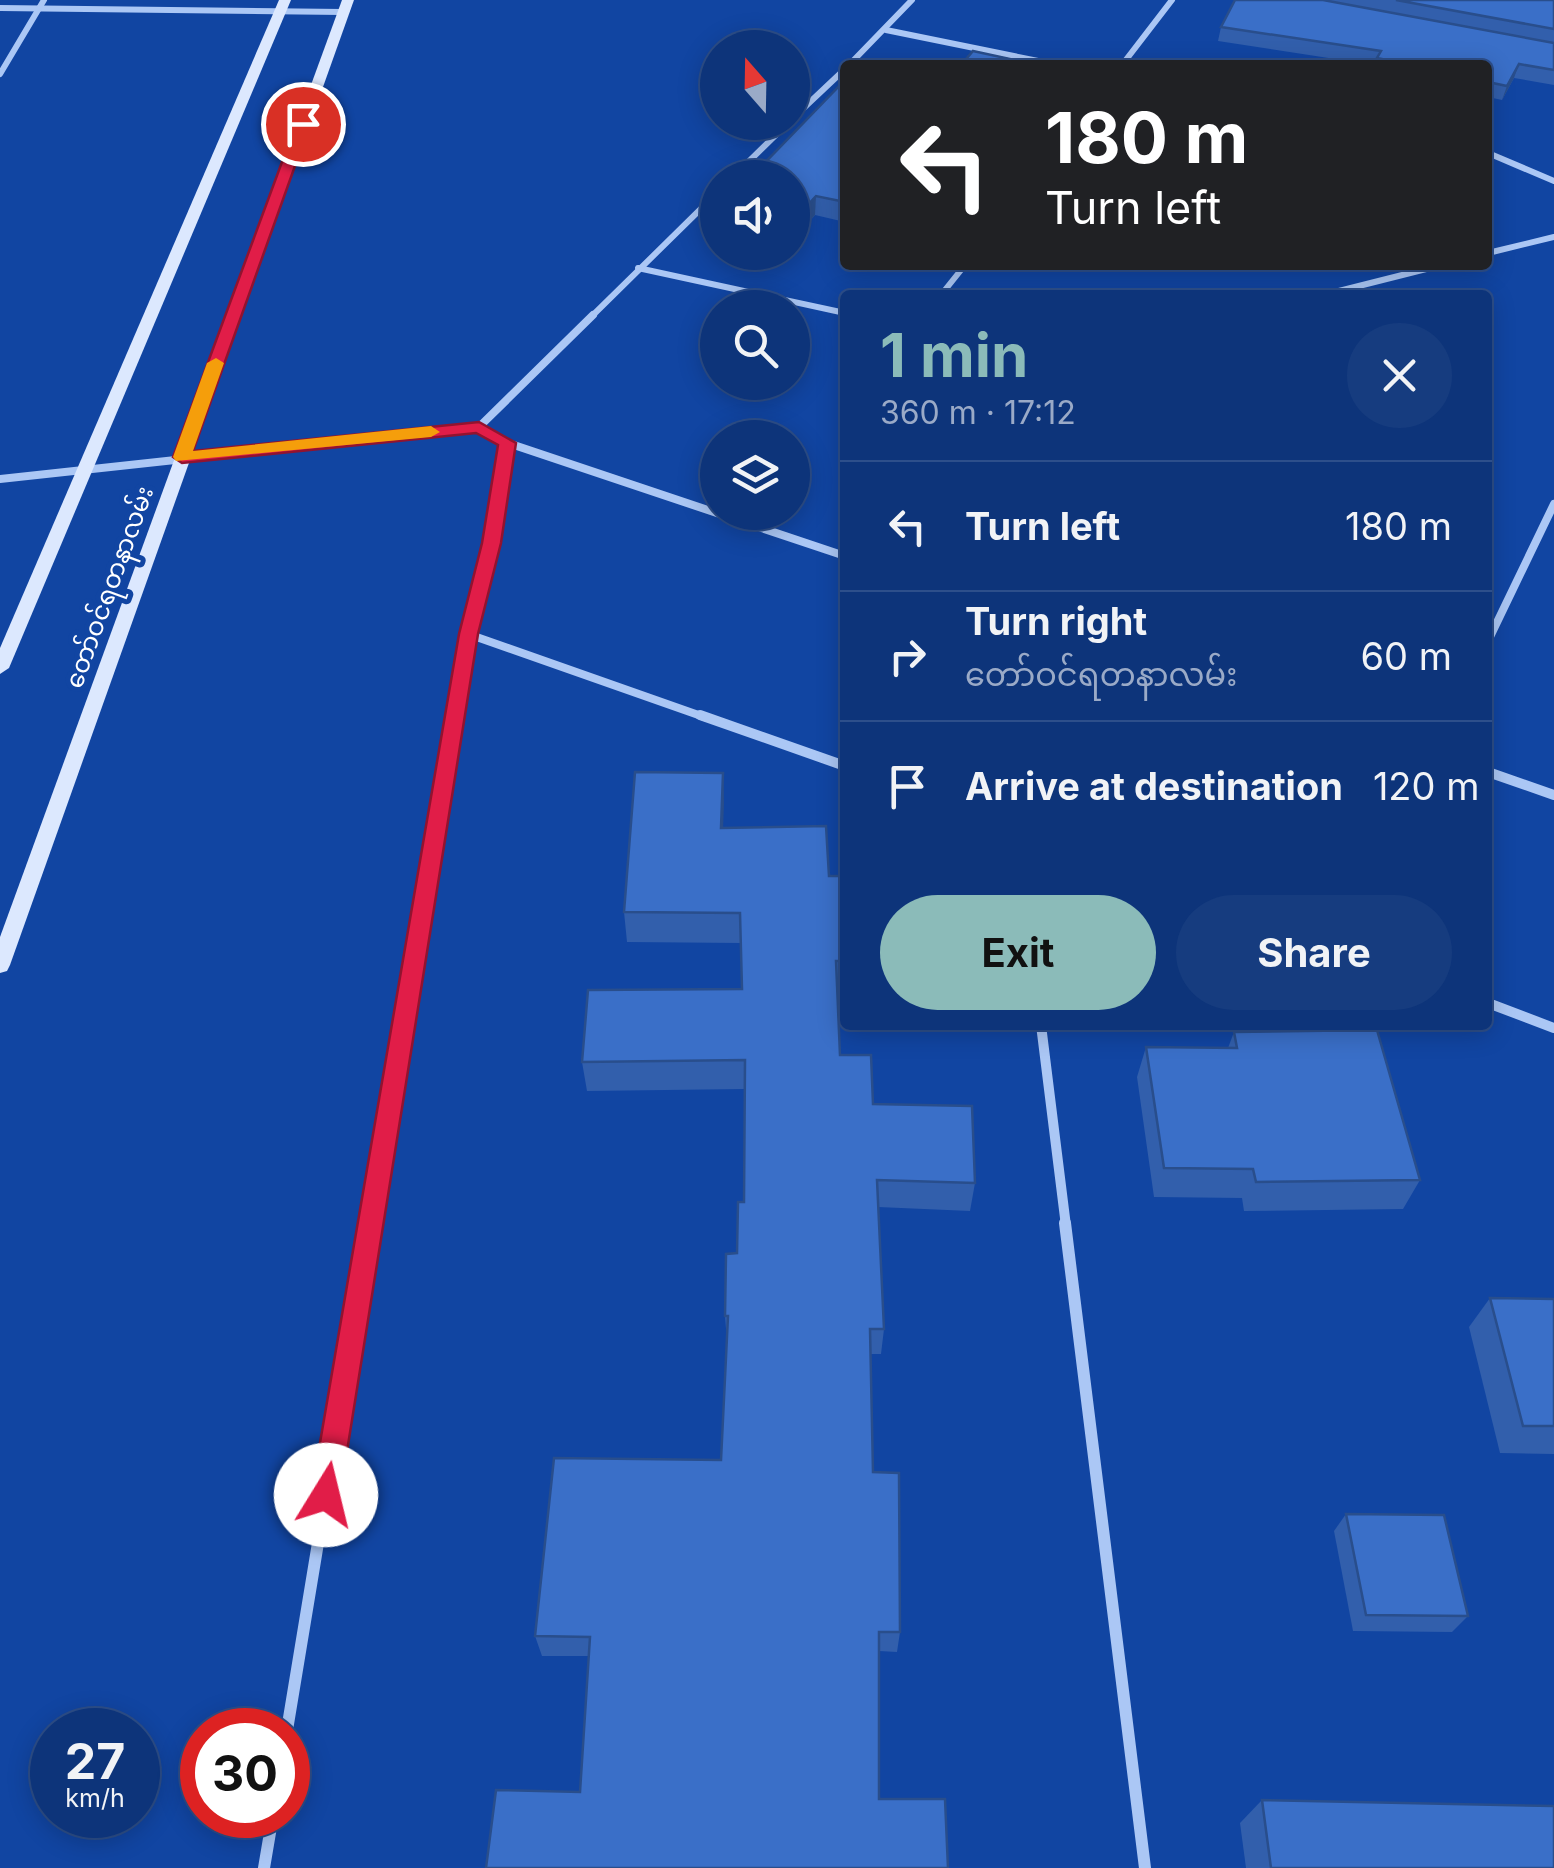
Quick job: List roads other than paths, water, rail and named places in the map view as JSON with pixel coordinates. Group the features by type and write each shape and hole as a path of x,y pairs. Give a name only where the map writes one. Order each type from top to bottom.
{"main road":[{"path":"0,668 283,5"},
{"name":"တော်ဝင်ရတနာလမ်း","path":"0,965 346,6"}],"street":[{"path":"0,74 44,0"},
{"path":"854,60 912,0"},
{"path":"1126,60 1172,0"},
{"path":"0,8 346,6"},
{"path":"886,30 1033,60"},
{"path":"810,103 840,74"},
{"path":"751,160 771,140"},
{"path":"1492,154 1554,181"},
{"path":"479,427 700,209"},
{"path":"1492,253 1554,237"},
{"path":"638,268 840,312"},
{"path":"946,290 961,270"},
{"path":"1343,290 1422,270"},
{"path":"0,479 479,427 508,443 840,554"},
{"path":"291,1708 468,634 491,543 508,443"},
{"path":"1492,633 1554,504"},
{"path":"468,634 840,764"},
{"path":"1492,773 1554,795"},
{"path":"1492,1005 1554,1028"},
{"path":"1042,1030 1145,1868"},
{"path":"264,1868 269,1838"}]}
